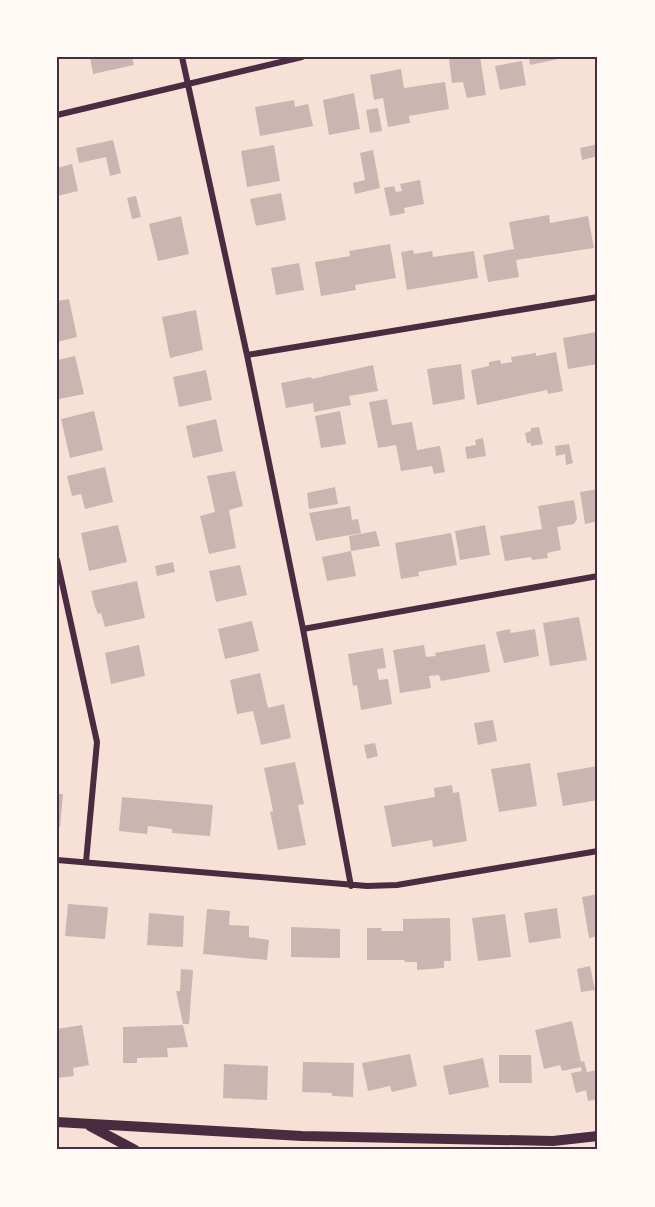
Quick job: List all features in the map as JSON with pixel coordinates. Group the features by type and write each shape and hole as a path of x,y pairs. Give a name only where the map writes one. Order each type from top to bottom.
{"street":[{"path":"183,57 303,628 351,886"},
{"path":"57,115 302,57"},
{"path":"247,355 598,297"},
{"path":"57,560 97,742 86,862"},
{"path":"303,628 598,576"},
{"path":"57,860 351,886 397,885 598,851"},
{"path":"57,1122 302,1136 553,1141 598,1136"},
{"path":"87,1125 135,1150"}],"building":[{"path":"90,57 132,57 134,65 93,74"},
{"path":"480,57 486,95 467,98 463,82 452,83 449,59"},
{"path":"529,57 563,57 563,58 530,65"},
{"path":"522,61 526,85 500,90 495,66"},
{"path":"401,69 404,88 445,82 449,109 409,116 410,123 388,127 383,98 374,100 370,75"},
{"path":"354,93 360,129 329,135 323,100"},
{"path":"294,100 295,107 308,104 313,126 260,136 255,107"},
{"path":"378,108 382,131 370,133 366,110"},
{"path":"113,140 121,173 110,176 106,157 79,163 76,148"},
{"path":"598,144 598,156 582,160 580,148"},
{"path":"274,145 280,181 247,187 241,151"},
{"path":"373,150 380,188 355,194 353,183 365,180 360,153"},
{"path":"72,164 78,191 57,196 57,168"},
{"path":"420,180 424,204 404,208 405,213 390,216 384,188 394,186 396,192 402,191 400,184"},
{"path":"281,193 286,220 256,226 250,199"},
{"path":"136,196 141,217 132,219 127,198"},
{"path":"549,215 550,223 588,216 594,248 516,260 519,277 488,282 483,255 514,249 509,222"},
{"path":"181,216 189,254 158,261 149,224"},
{"path":"390,244 396,278 355,285 356,290 321,296 315,262 350,256 349,251"},
{"path":"413,250 414,254 432,251 433,257 474,251 478,278 407,290 401,252"},
{"path":"299,263 304,290 276,295 271,268"},
{"path":"69,299 77,337 57,342 57,301"},
{"path":"196,310 203,350 170,358 162,317"},
{"path":"596,332 598,364 568,369 563,338"},
{"path":"556,352 563,391 548,394 547,390 477,405 471,370 489,366 489,362 500,360 501,364 512,362 511,357"},
{"path":"75,356 84,394 59,399 57,360"},
{"path":"461,364 465,399 433,405 427,369"},
{"path":"373,365 378,391 349,396 351,405 314,412 313,403 286,408 281,383 311,377 312,379"},
{"path":"206,370 212,400 179,407 173,377"},
{"path":"387,399 392,425 412,422 417,450 440,446 445,472 434,474 432,466 401,471 396,445 378,448 369,402"},
{"path":"94,411 103,450 70,458 61,419"},
{"path":"340,411 346,444 321,448 315,416"},
{"path":"216,419 223,451 193,458 186,426"},
{"path":"539,427 543,444 531,446 531,443 527,443 525,433 531,431 531,428"},
{"path":"483,438 486,456 467,459 465,447 476,445 475,440"},
{"path":"569,444 573,463 566,465 565,454 556,456 555,446"},
{"path":"105,467 113,502 85,509 81,494 72,496 67,476"},
{"path":"235,471 243,506 229,510 236,548 209,554 200,516 215,512 207,476"},
{"path":"335,487 338,504 309,509 307,493"},
{"path":"598,489 598,521 585,524 580,492"},
{"path":"574,500 577,519 574,524 557,527 561,550 547,553 548,558 532,560 531,557 505,561 500,536 542,529 538,506"},
{"path":"350,506 352,520 358,519 361,533 316,541 309,513"},
{"path":"118,525 127,562 89,571 81,533"},
{"path":"485,525 490,555 460,560 455,531"},
{"path":"376,531 380,546 351,551 349,536"},
{"path":"451,533 457,565 418,572 419,576 401,579 395,543"},
{"path":"351,551 356,576 327,581 322,557"},
{"path":"173,562 175,572 157,576 155,566"},
{"path":"240,565 247,595 216,602 209,571"},
{"path":"137,581 145,618 105,627 101,613 98,614 95,607 91,591"},
{"path":"579,617 587,660 550,666 543,623"},
{"path":"252,621 259,651 225,659 218,629"},
{"path":"510,629 511,633 535,629 539,656 504,663 496,632"},
{"path":"485,644 490,672 441,681 439,675 429,676 431,688 400,693 393,650 424,645 426,657 436,656 435,653"},
{"path":"139,645 145,676 111,684 105,653"},
{"path":"383,648 386,668 377,669 379,680 388,679 392,704 361,710 357,685 353,686 348,654"},
{"path":"260,673 268,708 284,704 291,738 261,745 253,711 237,714 230,680"},
{"path":"493,720 497,741 478,745 474,723"},
{"path":"375,743 378,756 367,759 364,745"},
{"path":"295,762 304,804 298,805 306,845 278,850 264,768"},
{"path":"530,763 537,806 499,812 491,769"},
{"path":"598,766 598,800 563,806 557,773"},
{"path":"452,785 453,793 459,792 467,841 433,847 432,840 392,847 384,806 435,797 434,788"},
{"path":"57,794 63,794 60,827 57,827"},
{"path":"122,797 213,805 210,836 172,833 172,829 148,826 147,834 119,831"},
{"path":"598,894 598,936 589,938 582,897"},
{"path":"68,904 108,907 105,939 65,936"},
{"path":"557,908 561,938 529,943 524,913"},
{"path":"207,909 230,911 229,925 249,926 249,937 269,940 267,960 203,954"},
{"path":"149,913 184,916 183,947 147,945"},
{"path":"505,914 511,957 478,961 472,918"},
{"path":"450,918 451,961 444,961 444,968 417,970 417,962 367,960 367,928 382,928 381,931 403,931 403,919"},
{"path":"291,927 340,929 340,958 291,957"},
{"path":"590,966 595,990 581,992 577,969"},
{"path":"181,969 193,970 189,1024 183,1024 176,991 180,991"},
{"path":"572,1021 581,1062 584,1061 587,1072 598,1070 598,1099 588,1101 586,1090 576,1093 571,1073 582,1071 581,1067 562,1071 560,1065 544,1069 535,1030"},
{"path":"82,1025 89,1065 73,1068 74,1076 57,1078 57,1029"},
{"path":"183,1025 188,1047 167,1048 168,1057 137,1058 137,1063 123,1063 123,1027"},
{"path":"410,1054 417,1086 392,1092 390,1086 368,1091 362,1063"},
{"path":"499,1055 531,1055 532,1083 499,1083"},
{"path":"483,1058 489,1087 449,1095 443,1066"},
{"path":"303,1062 354,1063 353,1097 332,1096 332,1093 302,1092"},
{"path":"224,1064 268,1066 267,1100 223,1098"}]}
